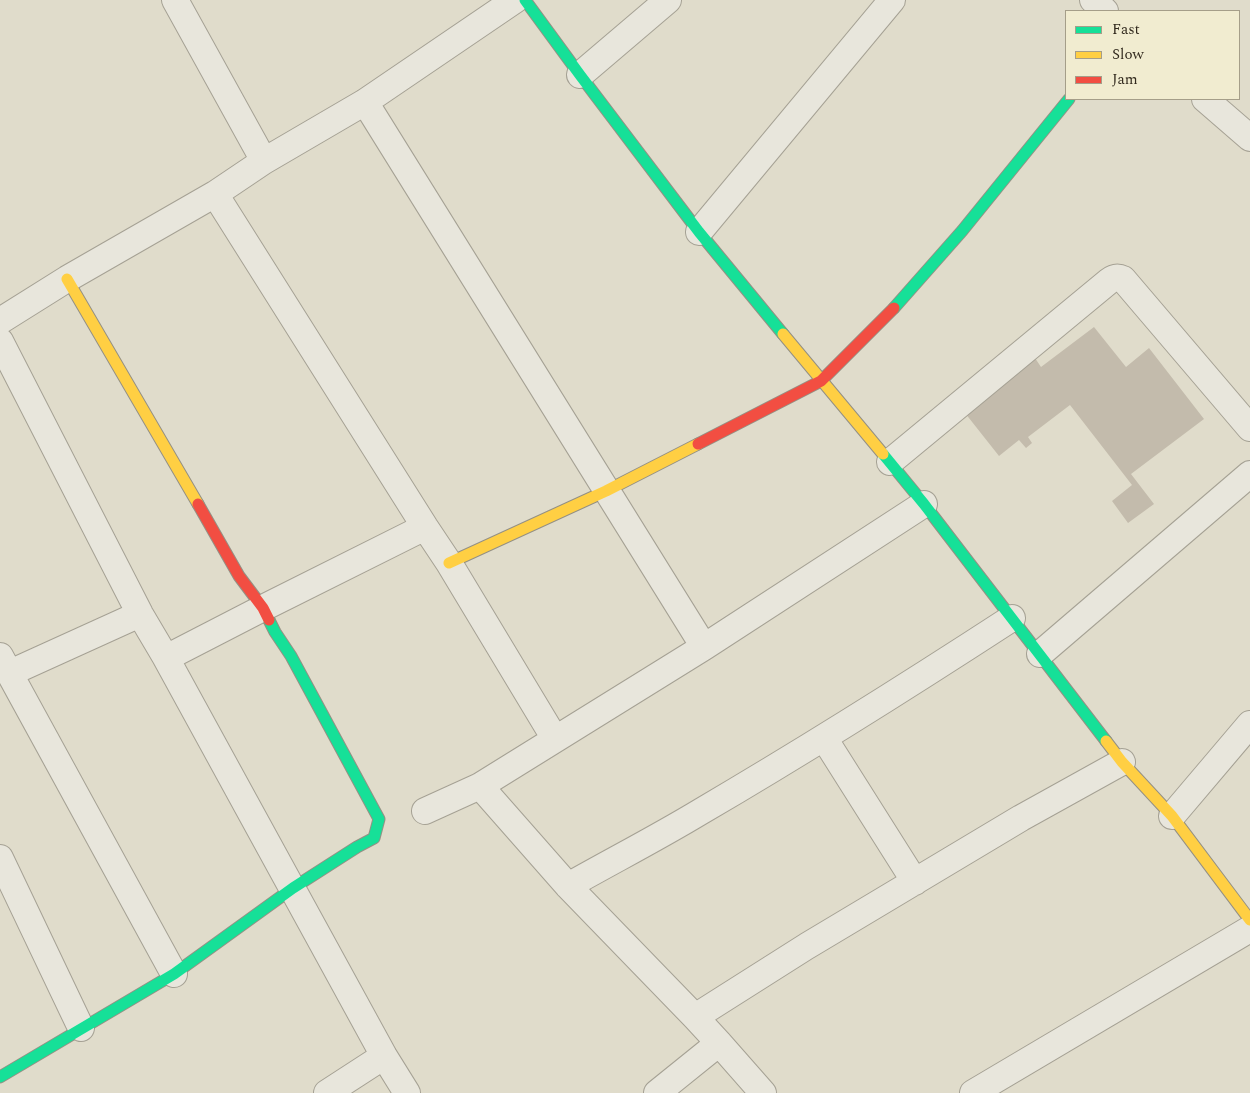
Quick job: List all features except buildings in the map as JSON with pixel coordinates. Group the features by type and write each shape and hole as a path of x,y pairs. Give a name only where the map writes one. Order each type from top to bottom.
{"street":[{"path":"175,0 264,161"},
{"path":"0,321 67,279 215,194 264,161 365,102 515,0"},
{"path":"525,0 580,76 699,232 924,504 1122,762 1172,816 1250,920"},
{"path":"580,76 668,0"},
{"path":"699,232 892,0"},
{"path":"1093,0 1104,10"},
{"path":"449,563 606,491 821,381 896,306 962,231 1068,100"},
{"path":"1206,100 1250,138"},
{"path":"365,102 704,647"},
{"path":"215,194 449,563 555,739"},
{"path":"890,462 1109,281 1118,277 1123,279 1250,428"},
{"path":"0,1077 174,974 292,888 374,838 379,819 291,656 275,632 263,608 239,576 67,279"},
{"path":"0,341 140,614 384,1056 407,1093"},
{"path":"1040,654 1250,474"},
{"path":"425,811 480,786 704,647 924,504"},
{"path":"166,658 425,527"},
{"path":"140,614 5,664 174,974"},
{"path":"568,886 699,813 824,738 1012,618"},
{"path":"1172,816 1250,724"},
{"path":"824,738 915,882"},
{"path":"695,1017 807,946 1021,818 1122,762"},
{"path":"480,786 568,886 695,1017 763,1093"},
{"path":"0,858 80,1028"},
{"path":"973,1093 1002,1086 1250,929"},
{"path":"657,1093 719,1043"},
{"path":"327,1093 384,1056"}],"traffic: fast":[{"path":"525,0 699,232 783,334"},
{"path":"894,308 962,231 1068,100"},
{"path":"883,454 924,504 1106,741"},
{"path":"0,1077 174,974 293,888 374,838 379,819 291,656 269,620"}],"traffic: slow":[{"path":"67,279 198,504"},
{"path":"783,334 883,454"},
{"path":"449,563 606,491 698,444"},
{"path":"1106,741 1122,762 1172,816 1250,920"}],"traffic: jam":[{"path":"698,444 821,381 894,308"},
{"path":"198,504 239,576 263,608 269,620"}]}
